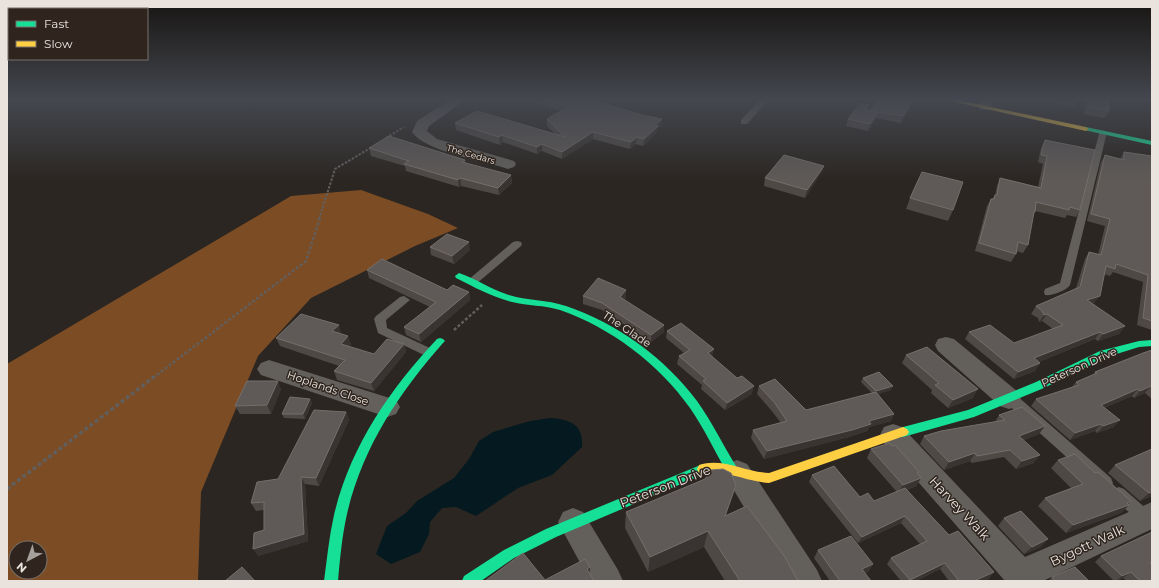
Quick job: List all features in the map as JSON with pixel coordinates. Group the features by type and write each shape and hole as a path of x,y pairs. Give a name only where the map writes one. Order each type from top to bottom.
{"street":[{"name":"The Cedars","path":"421,126 419,132 432,142 508,164"},
{"path":"1081,126 1152,142"},
{"name":"The Glade","path":"459,276 495,293 512,299 554,305 577,313 604,326 644,354 661,369 692,403 714,436 734,471"},
{"path":"331,581 330,561 345,498 371,435 411,371 440,341"},
{"name":"Peterson Drive","path":"469,581 509,554 574,522 706,468 718,466 758,480 769,478 893,435 970,414 1009,398 1104,354 1139,344 1152,343"},
{"path":"946,345 1009,398"},
{"name":"Hoplands Close","path":"268,368 314,382 349,397 387,408"},
{"name":"Harvey Walk","path":"893,435 1019,579"},
{"path":"734,471 806,581"},
{"name":"Bygott Walk","path":"1019,579 1149,516"},
{"path":"574,522 607,581"}],"lane":[{"path":"1049,292 1065,285 1103,132"},
{"path":"472,282 517,244"},
{"path":"404,300 380,319 382,330 428,352"},
{"path":"1009,398 1149,516"}],"path":[{"path":"383,140 406,126"},
{"path":"7,489 306,261 335,169 376,144"},
{"path":"440,341 495,293"}],"shaded area":[{"path":"361,190 428,214 458,228 415,246 311,298 258,356 201,492 198,581 7,581 7,364 291,196"}],"water":[{"path":"550,418 564,420 574,425 581,433 582,439 582,447 552,475 518,488 476,516 456,507 442,508 430,522 429,534 420,552 391,564 376,554 387,526 406,513 417,501 454,478 469,459 479,441 493,432 530,421"}],"building":[{"path":"466,126 529,126 565,137 554,126 658,126 644,139 637,137 631,142 593,132 562,152 542,144 537,147 502,135 499,137"},
{"path":"389,136 465,160 462,162 511,175 498,188 460,178 458,180 404,164 409,161 369,148"},
{"path":"1045,140 1095,150 1080,210 1070,207 1069,210 1036,202 1028,245 1018,242 1016,254 979,243 991,199 994,199 995,195 997,195 1000,178 1041,188 1047,156 1041,155"},
{"path":"1124,152 1152,156 1152,321 1143,318 1148,275 1116,264 1115,269 1106,266 1100,296 1087,300 1125,326 1103,334 1100,332 1034,358 1040,363 1018,372 969,332 990,325 1014,343 1063,325 1047,314 1044,315 1036,306 1080,287 1089,252 1101,255 1110,219 1091,214 1105,155 1124,160"},
{"path":"784,155 824,166 807,190 765,178"},
{"path":"922,172 963,182 953,210 910,198"},
{"path":"447,234 469,242 452,256 430,247"},
{"path":"382,259 447,290 453,285 469,292 419,334 404,327 436,302 367,270"},
{"path":"598,278 626,290 620,297 664,325 651,335 602,303 583,296"},
{"path":"301,314 339,325 332,331 348,336 341,344 374,354 387,339 404,344 371,383 334,371 345,360 276,338"},
{"path":"681,323 714,349 708,353 737,378 742,376 754,386 727,403 703,381 706,379 679,356 690,350 667,331"},
{"path":"927,347 978,389 953,400 935,385 939,383 906,355"},
{"path":"1152,350 1152,387 1151,386 1140,391 1138,389 1101,405 1120,420 1103,426 1101,424 1075,433 1036,399 1079,385 1076,382 1097,373 1095,372"},
{"path":"879,372 893,386 876,391 863,378"},
{"path":"775,379 806,410 876,392 894,414 869,421 871,424 852,430 767,451 753,430 787,421 774,402 759,386"},
{"path":"247,381 278,381 267,405 235,406"},
{"path":"290,397 310,399 303,414 282,414"},
{"path":"1022,407 1045,426 1019,436 1040,455 1022,461 1010,450 977,456 975,453 949,462 924,436 941,431 1005,420 999,415"},
{"path":"314,410 346,412 316,478 301,477 304,534 253,549 254,533 264,530 264,502 251,503 257,482 278,479"},
{"path":"890,443 892,446 895,445 919,472 917,473 921,478 903,485 871,449"},
{"path":"1152,449 1152,492 1149,493 1115,465"},
{"path":"1075,454 1095,473 1098,472 1131,501 1127,503 1129,505 1073,525 1045,498 1083,484 1058,460"},
{"path":"834,466 860,497 868,493 874,501 905,488 949,535 958,531 994,572 974,581 959,581 945,563 910,580 891,558 927,541 905,516 862,537 812,475"},
{"path":"723,469 731,473 736,485 725,516 747,506 785,557 798,581 740,581 708,531 650,557 626,512 705,479 711,470"},
{"path":"1021,511 1048,539 1032,547 1004,518"},
{"path":"1152,532 1152,561 1150,563 1152,565 1152,581 1140,581 1131,572 1122,576 1101,556"},
{"path":"851,536 873,564 862,569 871,581 840,581 818,550"},
{"path":"523,553 545,580 585,559 590,567 587,569 594,581 485,581"},
{"path":"242,567 255,581 225,581"},
{"path":"1075,567 1089,581 1052,581 1054,580 1052,577"}],"traffic: fast":[{"path":"1086,129 1152,143"},
{"path":"459,276 491,292 505,297 563,308 600,325 636,347 652,359 681,388 709,428 732,470"},
{"path":"331,581 334,547 341,514 363,451 378,421 396,393 417,366 440,341"},
{"path":"903,432 970,414 1040,385 1104,354 1139,344 1152,343"},
{"path":"469,581 509,554 551,533 703,469"}],"traffic: slow":[{"path":"1074,126 1086,129"},
{"path":"703,469 710,467 727,469 761,478 769,478 903,432"}]}
